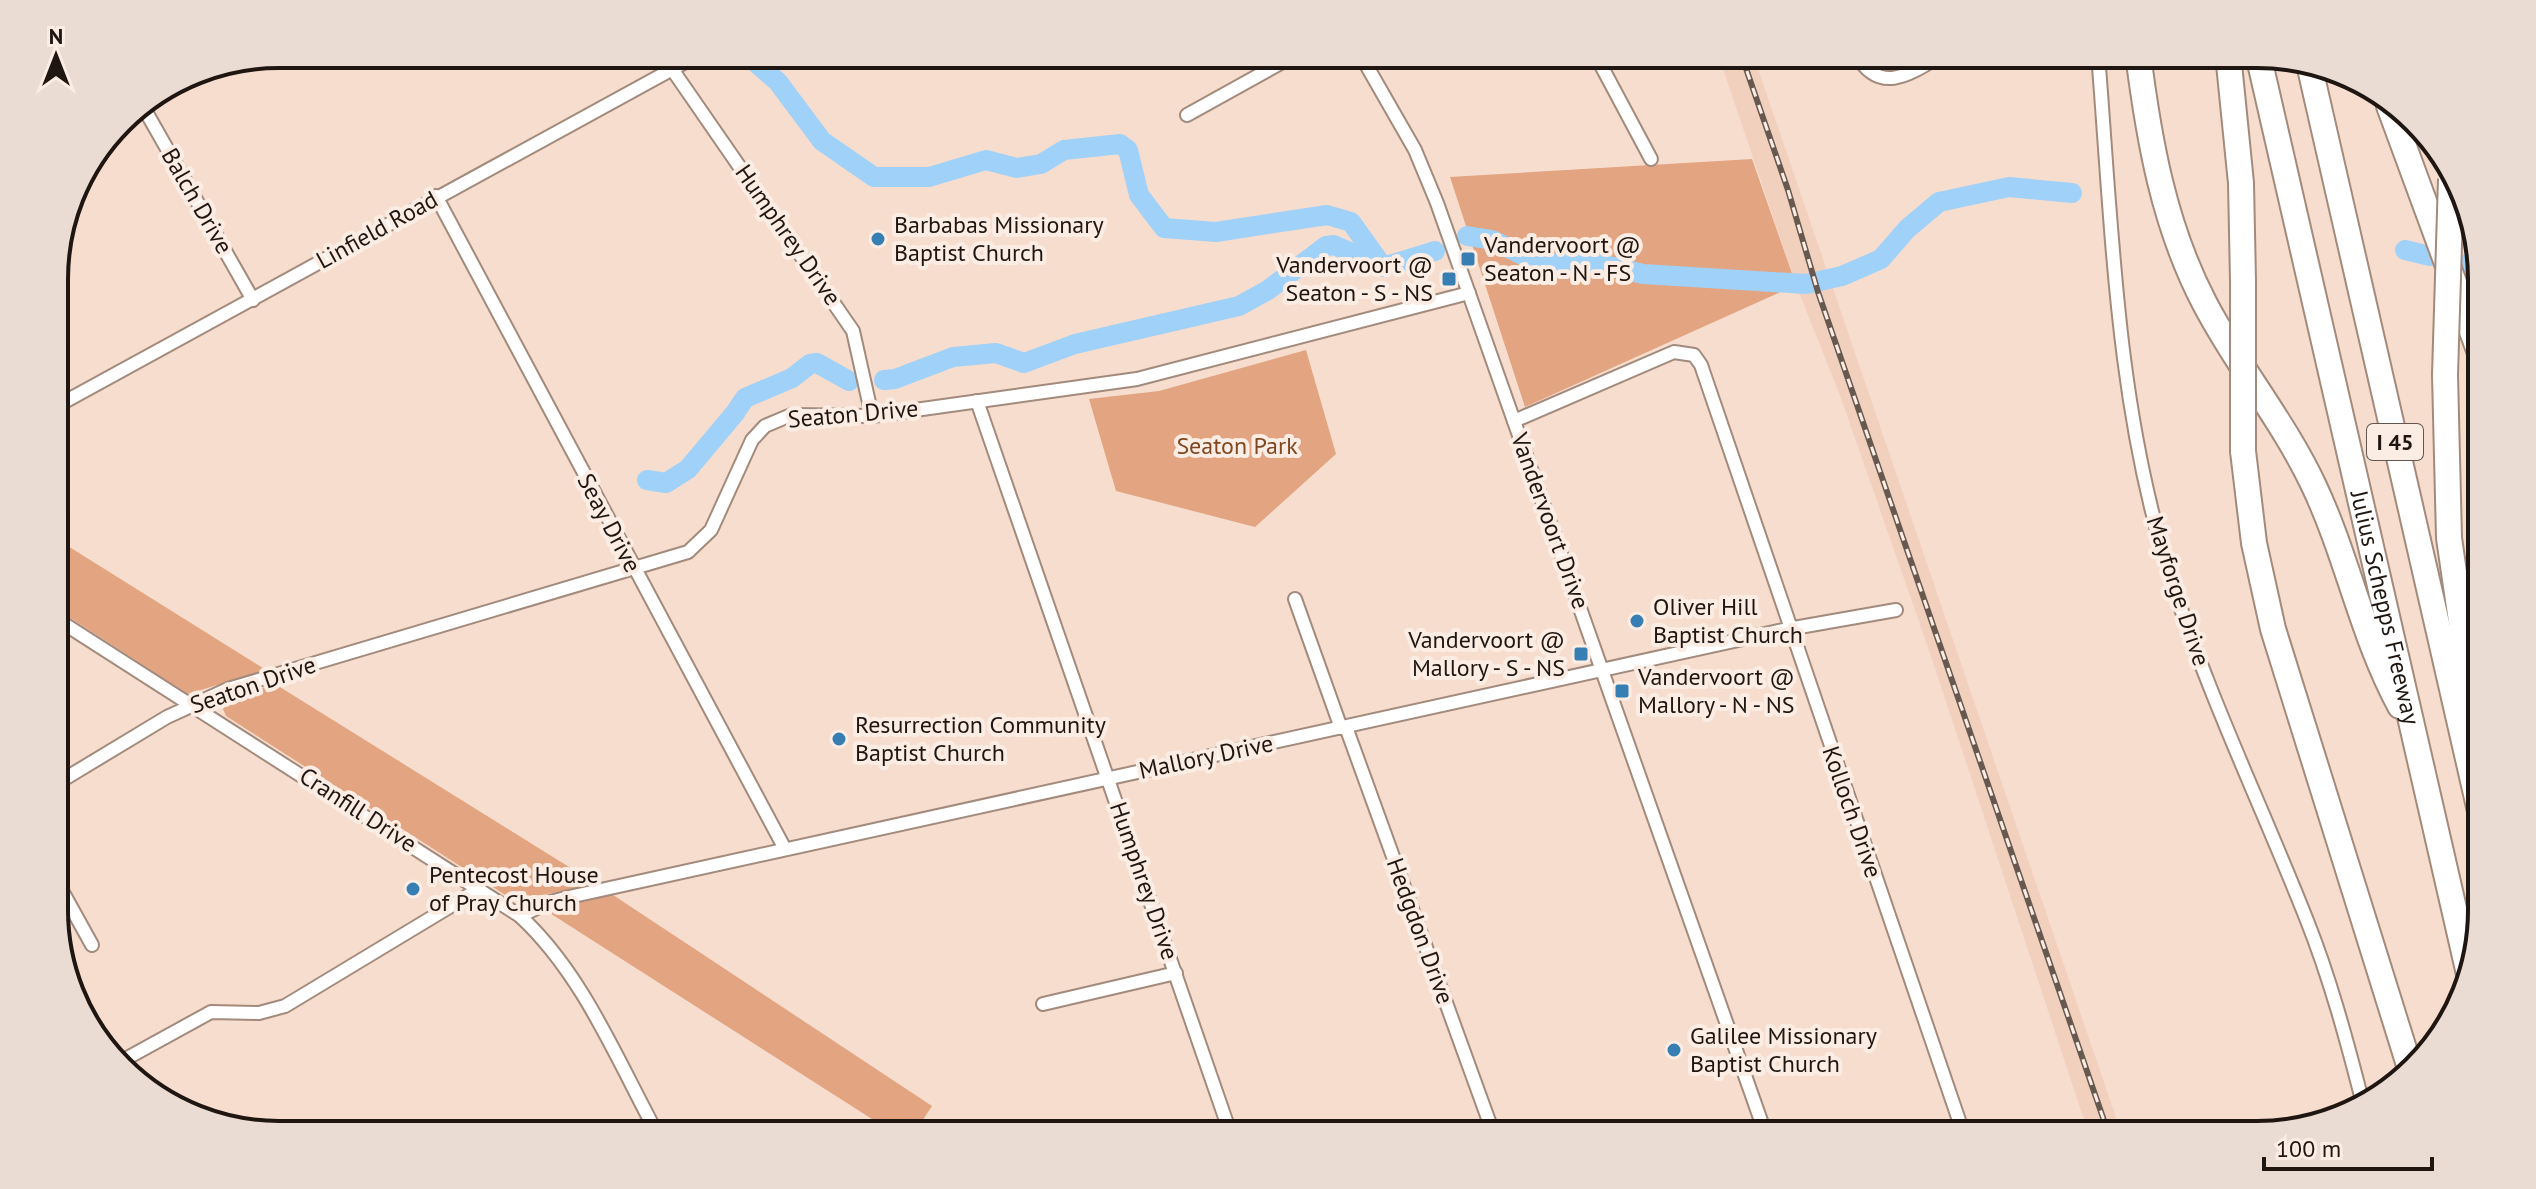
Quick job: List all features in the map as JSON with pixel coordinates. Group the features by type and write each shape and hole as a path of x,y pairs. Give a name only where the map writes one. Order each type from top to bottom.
{"highway":[{"path":"2140,68 2159,182 2187,266 2228,344 2308,474 2330,523 2377,664 2414,733"},
{"path":"2229,68 2241,183 2243,281 2240,395 2254,543 2273,629 2407,1058"},
{"name":"Julius Schepps Freeway","path":"2261,68 2464,952"},
{"name":"Julius Schepps Freeway","path":"2311,75 2468,759"},
{"path":"2394,119 2468,320"},
{"path":"2451,195 2445,375 2449,538 2468,669"},
{"path":"2381,976 2395,1070"}],"street":[{"path":"1187,115 1272,68"},
{"name":"Vandervoort Drive","path":"1368,68 1421,163 1604,670 1761,1121"},
{"path":"1602,68 1651,159"},
{"path":"1867,68 1872,74 1883,78 1911,73 1919,68"},
{"name":"Mayforge Drive","path":"2099,68 2120,344 2142,476 2183,617 2308,922 2344,1031 2360,1094"},
{"name":"Linfield Road","path":"68,400 672,69"},
{"name":"Humphrey Drive","path":"672,69 853,331 872,416"},
{"name":"Balch Drive","path":"147,114 253,300"},
{"name":"Seay Drive","path":"436,196 785,849"},
{"name":"Seaton Drive","path":"68,777 193,704 228,689 688,552 711,530 743,455 765,426 791,415 872,416 1174,372 1469,293"},
{"name":"Kolloch Drive","path":"1514,421 1674,352 1694,355 1701,365 1788,629 1959,1121"},
{"name":"Humphrey Drive","path":"977,401 1226,1121"},
{"name":"Hedgdon Drive","path":"1295,599 1489,1121"},
{"name":"Mallory Drive","path":"520,916 569,897 1107,777 1344,728 1788,629 1896,610"},
{"name":"Cranfill Drive","path":"68,626 520,916 547,941 571,976 650,1121"},
{"path":"128,1057 211,1012 259,1013 285,1006 479,889"},
{"path":"68,902 92,945"},
{"path":"1043,1004 1176,973"}],"shaded area":[{"path":"1723,68 1758,68 2117,1121 2084,1121 1931,656 1841,398 1796,285"}],"green space":[{"path":"1752,159 1796,285 1525,407 1450,177"},
{"name":"Seaton Park","path":"1306,350 1336,454 1255,527 1116,491 1089,399 1159,391"},
{"path":"68,546 266,670 188,694 68,616"},
{"path":"275,684 598,885 513,900 226,716 223,709 229,698"},
{"path":"610,893 932,1106 922,1121 875,1121 545,910"}],"waterway":[{"path":"762,68 778,82 822,141 874,177 929,177 986,160 1017,168 1041,164 1064,150 1120,144 1128,150 1139,195 1164,228 1216,232 1327,215 1351,222 1383,267 1435,251"},
{"path":"1467,236 1492,240 1541,264 1592,262 1643,274 1806,284 1842,276 1881,259 1907,229 1939,202 2009,187 2072,193"},
{"path":"884,380 895,379 953,357 996,353 1024,363 1075,344 1239,306 1268,290 1326,246 1334,245 1383,267"},
{"path":"2405,250 2430,256"},
{"path":"647,480 666,483 688,469 745,398 792,378 810,364 817,363 849,381"}],"railway":[{"path":"1746,68 1788,190 1818,292 2104,1121"}],"place":[{"name":"Barbabas Missionary Baptist Church","path":"878,239"},
{"name":"Vandervoort @ Seaton - N - FS","path":"1468,259"},
{"name":"Vandervoort @ Seaton - S - NS","path":"1449,279"},
{"name":"Oliver Hill Baptist Church","path":"1637,621"},
{"name":"Vandervoort @ Mallory - S - NS","path":"1581,654"},
{"name":"Vandervoort @ Mallory - N - NS","path":"1622,691"},
{"name":"Resurrection Community Baptist Church","path":"839,739"},
{"name":"Pentecost House of Pray Church","path":"413,889"},
{"name":"Galilee Missionary Baptist Church","path":"1674,1050"}]}
